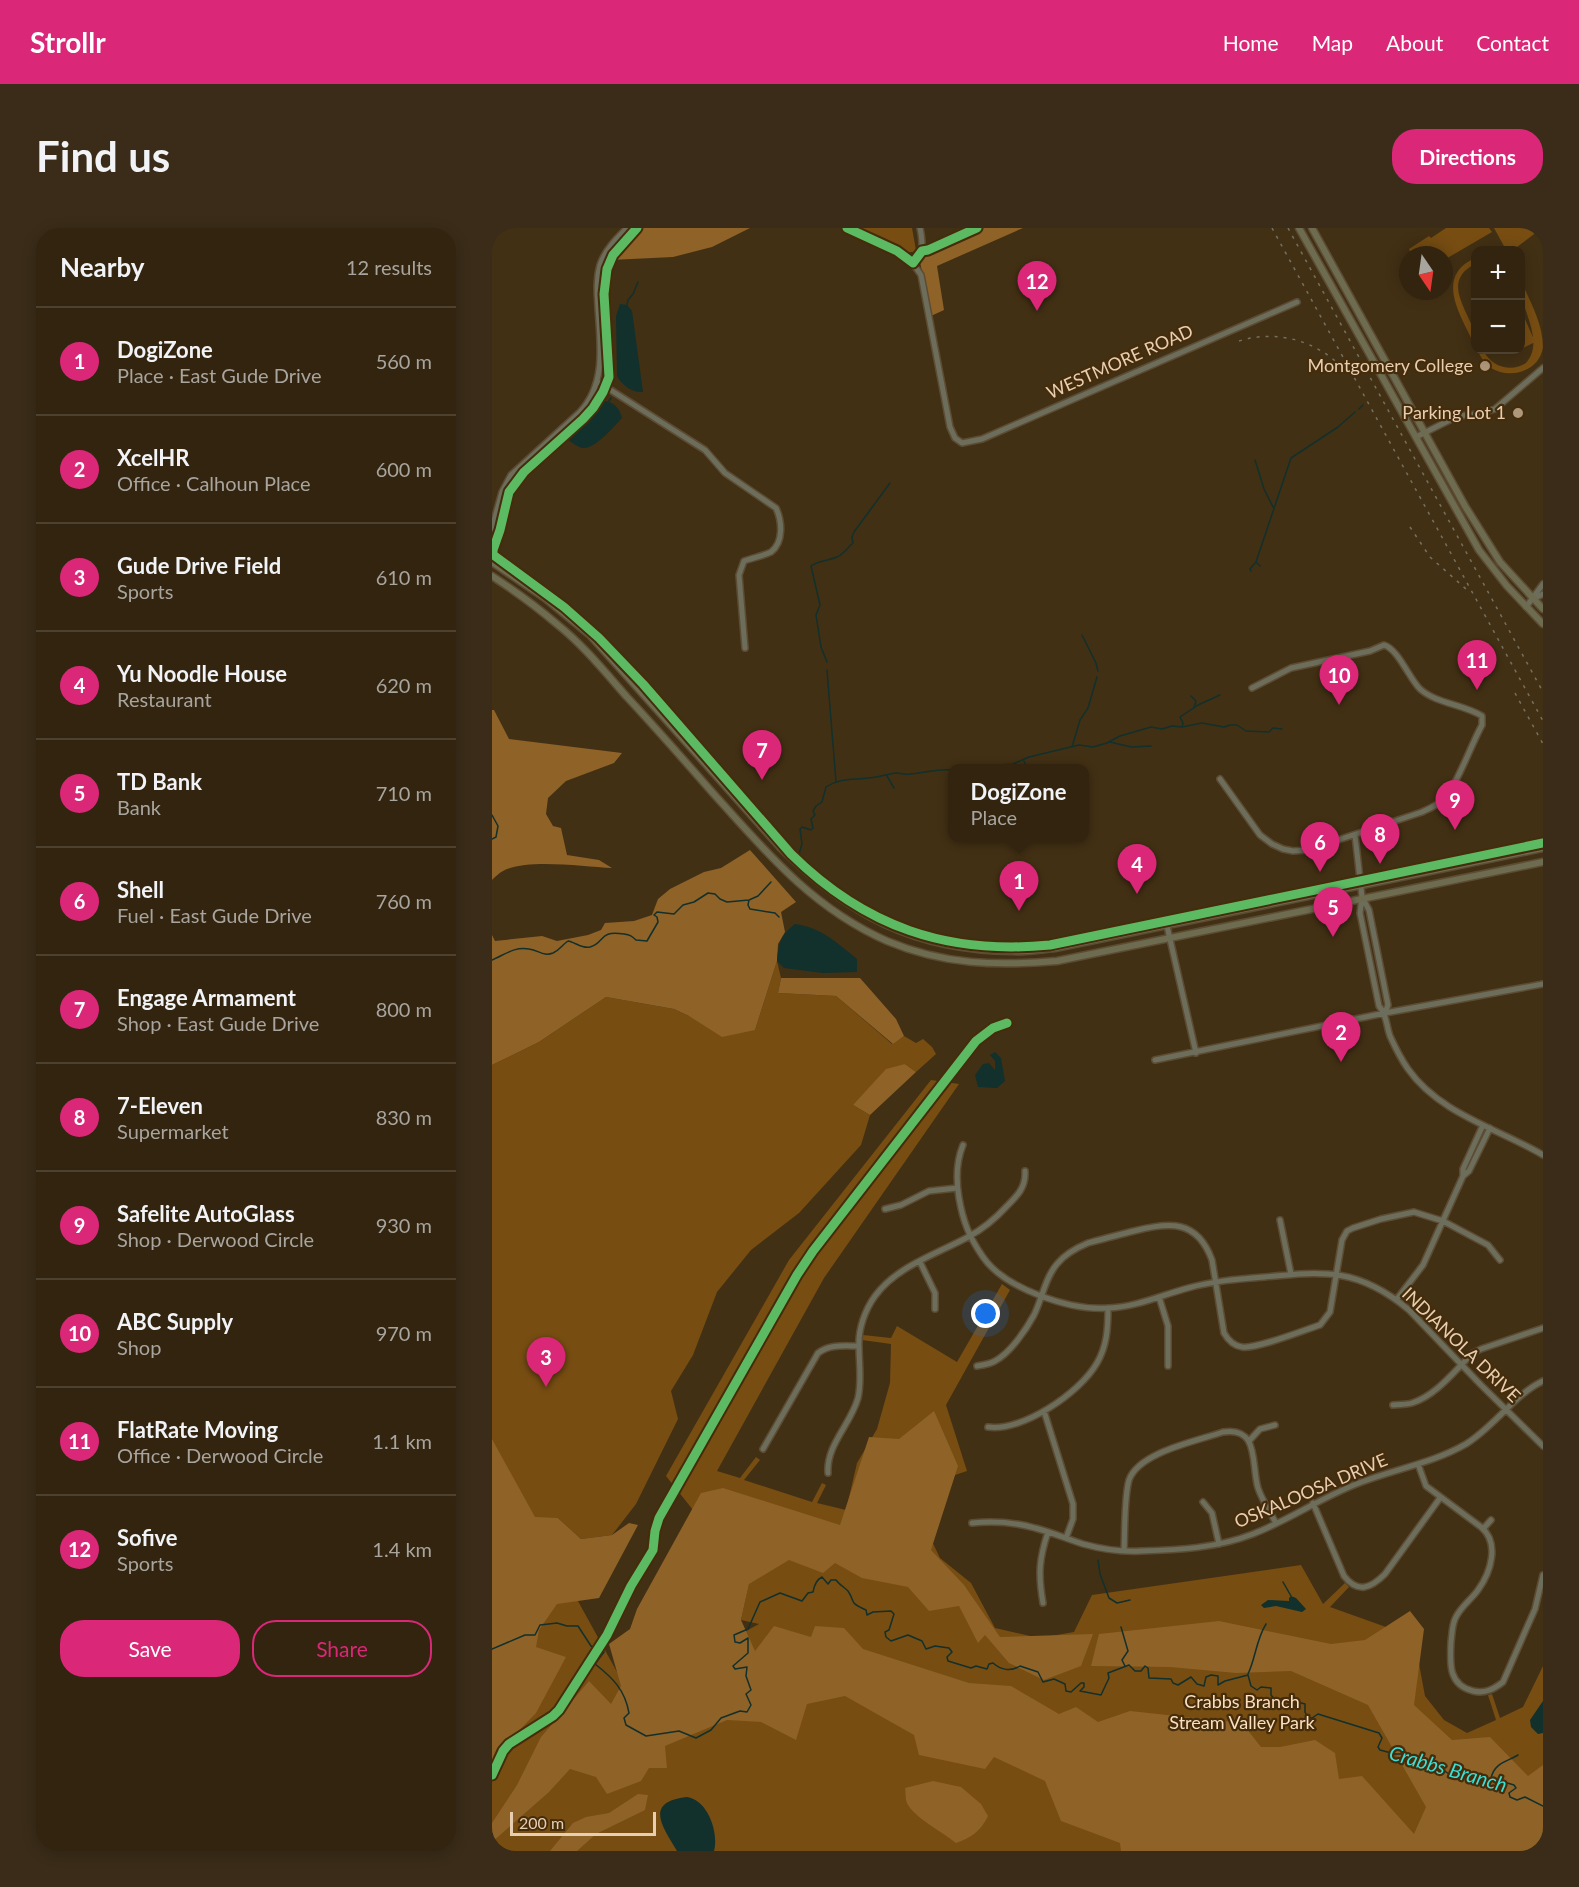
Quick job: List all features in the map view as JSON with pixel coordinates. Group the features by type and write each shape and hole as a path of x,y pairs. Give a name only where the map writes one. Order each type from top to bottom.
{"main road":[{"path":"1299,228 1479,550 1507,586 1543,624"},
{"path":"1312,228 1453,485 1493,553 1543,609"},
{"path":"1331,282 1339,278"},
{"path":"492,562 545,598 590,636 780,847 802,868 834,895 870,917 894,929 943,944 1015,952 1055,948 1543,848"},
{"path":"492,576 543,612 590,655 787,874 836,912 889,941 929,954 972,963 1015,964 1057,961 1362,897 1543,862"},
{"path":"889,941 894,929"}],"street":[{"path":"492,528 502,492 511,475 580,412 592,397 598,382 600,363 598,274 608,250 627,228"},
{"path":"847,228 897,251 913,263 922,251 920,228"},
{"path":"922,251 977,228"},
{"name":"WESTMORE ROAD","path":"913,263 921,275 950,427 955,438 962,443 982,439 1297,302"},
{"path":"1416,437 1458,417 1495,409 1543,368"},
{"path":"598,382 705,450 725,473 776,508 780,516 781,535 778,545 770,552 744,561 739,575 745,648"},
{"path":"1526,607 1543,584"},
{"path":"1533,599 1543,594"},
{"path":"1220,779 1260,835 1283,849 1308,850 1422,812 1441,802 1455,781 1482,725 1482,716 1470,709 1427,694 1411,679 1392,650 1384,645 1370,651 1292,668 1252,688"},
{"path":"1355,835 1362,897 1360,913 1368,958 1379,1006 1385,1013 1390,1035 1400,1056 1419,1082 1450,1108 1543,1155"},
{"path":"1362,897 1369,910 1388,1005 1385,1013"},
{"path":"1167,926 1196,1053"},
{"path":"1155,1060 1385,1013 1543,984"},
{"path":"1396,1299 1423,1265 1483,1125"},
{"path":"1463,1176 1469,1171 1490,1128"},
{"name":"INDIANOLA DRIVE","path":"963,1145 958,1158 957,1188 963,1220 970,1236 984,1258 998,1272 1041,1297 1065,1304 1108,1308 1129,1306 1216,1281 1312,1272 1336,1274 1359,1280 1396,1299 1409,1310 1543,1446"},
{"path":"828,1473 829,1455 849,1420 858,1398 861,1377 858,1346 862,1322 868,1306 894,1276 970,1236 996,1218 1016,1197 1024,1184 1025,1171"},
{"path":"885,1209 901,1205 929,1191 957,1188"},
{"path":"977,1366 995,1362 1014,1343 1034,1315 1056,1265 1077,1248 1088,1243 1158,1225 1174,1225 1188,1229 1198,1236 1208,1249 1216,1281 1224,1333 1231,1343 1240,1347 1252,1347 1320,1324 1330,1312 1342,1240 1347,1231 1381,1218 1414,1212 1443,1221 1488,1245 1500,1260"},
{"path":"1280,1220 1291,1274"},
{"path":"920,1262 935,1293 935,1309"},
{"path":"1159,1297 1168,1326 1168,1366"},
{"path":"988,1427 1005,1427 1044,1411 1069,1394 1085,1379 1096,1365 1106,1339 1108,1308"},
{"path":"1393,1405 1410,1404 1422,1399 1481,1349 1543,1328"},
{"path":"763,1449 818,1353 832,1347 858,1346"},
{"name":"OSKALOOSA DRIVE","path":"972,1523 1012,1523 1094,1547 1124,1551 1195,1548 1219,1544 1252,1534 1357,1484 1439,1457 1486,1430 1530,1388 1543,1381"},
{"path":"1044,1411 1073,1504 1073,1519 1066,1538"},
{"path":"1249,1441 1260,1428 1275,1425"},
{"path":"1124,1551 1128,1487 1133,1472 1152,1455 1223,1432 1239,1432 1249,1441 1258,1486 1276,1523"},
{"path":"1418,1464 1426,1486 1483,1529 1490,1539 1492,1548 1488,1573 1476,1592 1462,1607 1453,1626 1450,1667 1456,1682 1479,1692 1495,1689 1503,1682 1535,1609 1543,1575"},
{"path":"1313,1503 1344,1576 1352,1584 1364,1587 1375,1584 1385,1574 1440,1498"},
{"path":"1203,1502 1212,1513 1219,1544"},
{"path":"1483,1529 1491,1520"},
{"path":"1043,1602 1039,1566 1041,1551 1048,1532"}],"green space":[{"path":"856,228 912,228 916,250 908,252"},
{"path":"1446,228 1489,228 1492,232 1453,255 1453,246 1414,246 1429,236 1431,238"},
{"path":"1494,228 1542,228 1518,246 1504,246"},
{"path":"1471,260 1471,267 1460,278 1458,286 1462,304 1471,324 1471,338 1454,298 1455,276 1462,266"},
{"path":"1525,290 1538,321 1543,347 1541,355 1536,362 1523,371 1507,373 1491,368 1479,354 1486,354 1497,365 1507,368 1518,367 1526,363 1531,355 1532,330 1525,306"},
{"path":"1525,319 1535,342 1525,347"},
{"path":"777,961 781,978 778,993 836,996 892,1044 904,1036 916,1043 923,1039 936,1054 916,1072 905,1064 853,1105 870,1115 861,1145 799,1213 751,1250 717,1292 693,1355 671,1391 678,1419 636,1504 612,1535 581,1539 558,1518 535,1518 492,1441 492,1065 539,1042 606,997 674,1009 689,1016 755,1030"},
{"name":"Crabbs Branch Stream Valley Park","path":"931,1080 959,1084 824,1278 717,1471 740,1478 756,1457 760,1460 744,1480 812,1502 822,1483 826,1485 817,1503 846,1510 857,1463 877,1429 890,1383 891,1344 862,1340 863,1335 891,1338 897,1326 957,1362 1002,1284 1010,1290 946,1405 967,1471 928,1484 926,1529 940,1558 971,1583 995,1628 1039,1638 1074,1632 1092,1595 1301,1565 1323,1604 1345,1583 1349,1587 1330,1607 1414,1637 1425,1696 1444,1720 1467,1733 1496,1720 1488,1695 1492,1694 1500,1718 1523,1707 1543,1666 1543,1851 492,1851 492,1445 622,1681 632,1693 759,1624 741,1620 749,1583 758,1578 724,1549 666,1476 789,1260"}],"shaded area":[{"path":"638,228 750,228 712,247 673,257 611,260"},
{"path":"982,228 1023,228 937,266 944,310 931,316 920,262 929,253"},
{"path":"492,710 509,739 622,753 614,763 566,781 548,798 546,814 553,826 561,828 567,855 599,860 612,868 556,864 526,865 503,871 492,880"},
{"path":"750,850 796,902 781,912 785,932 778,944 777,961 755,1030 722,1037 674,1009 606,997 539,1042 492,1065 492,935 495,941 542,936 557,941 588,935 601,930 605,923 634,921 652,915 658,899 670,889 704,872 721,868"},
{"path":"781,978 860,978 896,1019 904,1036 893,1044 836,996 778,993"},
{"path":"905,1064 916,1072 870,1115 853,1105 886,1069"},
{"path":"934,1411 958,1466 931,1550 964,1585 1000,1637 1093,1634 1081,1666 1044,1680 1009,1663 985,1635 978,1643 959,1606 929,1611 908,1587 862,1578 835,1563 823,1573 789,1560 749,1584 741,1620 755,1651 774,1626 811,1637 815,1626 844,1628 863,1649 969,1683 1011,1686 1059,1714 1076,1707 1098,1722 1130,1711 1242,1723 1261,1747 1280,1747 1315,1740 1335,1753 1339,1779 1362,1776 1414,1834 1426,1807 1368,1705 1291,1671 1236,1673 1170,1667 1091,1666 1099,1634 1219,1621 1331,1644 1365,1640 1410,1611 1424,1629 1414,1705 1452,1740 1490,1737 1528,1776 1543,1765 1543,1851 1121,1851 1120,1843 1061,1821 1045,1781 994,1757 985,1769 919,1755 914,1735 845,1696 807,1704 796,1740 761,1722 727,1720 665,1746 667,1768 649,1768 641,1781 607,1794 596,1777 570,1769 549,1792 492,1842 492,1823 517,1785 541,1737 589,1681 611,1704 621,1686 609,1644 630,1629 637,1609 701,1493 723,1488 840,1525 869,1437 899,1439"},
{"path":"492,1439 535,1517 558,1518 581,1539 612,1535 629,1523 638,1525 599,1598 557,1604 539,1630 536,1647 566,1657 536,1713 507,1743 492,1777"},
{"path":"933,1781 961,1787 981,1804 988,1816 975,1833 956,1843 910,1808 906,1801 905,1788"},
{"path":"638,1794 648,1795 645,1810 596,1834 577,1851 550,1851 573,1823 586,1817 609,1813"}],"water":[{"path":"620,304 627,305 632,311 643,392 628,388 617,376 616,316"},
{"path":"605,401 616,407 622,418 604,437 587,448 582,448 569,441 589,422"},
{"path":"795,924 821,932 857,959 857,972 823,973 784,968 777,961 780,944 786,932"},
{"path":"995,1052 1001,1058 1005,1081 997,1088 978,1087 975,1075 983,1064 989,1063 995,1070 995,1061 990,1055"},
{"path":"1291,1596 1306,1609 1302,1612 1276,1606 1264,1608 1261,1605 1268,1600 1289,1601"},
{"path":"1543,1701 1543,1733 1538,1734 1531,1727 1530,1720"},
{"path":"687,1797 701,1804 710,1818 715,1835 714,1851 677,1851 666,1833 660,1816 661,1810 665,1804"}],"waterway":[{"path":"627,305 638,282"},
{"path":"1359,409 1363,405"},
{"path":"1260,566 1256,562 1291,458 1338,427 1355,412"},
{"path":"1255,460 1264,489 1273,507"},
{"path":"827,662 821,647 816,615 820,605 811,566 844,553 853,543 854,532 890,483"},
{"path":"1251,571 1255,563"},
{"path":"1082,635 1098,671"},
{"path":"827,670 836,782"},
{"path":"1072,747 1080,720 1088,708 1097,677"},
{"path":"1182,727 1180,717 1198,705 1220,695"},
{"path":"1191,696 1196,701 1194,708"},
{"path":"1013,764 1029,757 1079,745 1093,747 1151,727 1162,729 1202,723 1224,727 1237,725 1246,731 1269,732 1273,728 1282,729"},
{"path":"1110,742 1131,747 1151,746"},
{"path":"798,857 802,844 800,829 802,827 811,830 813,828 811,819 815,815 813,811 822,802 826,787 831,784 896,773 948,770"},
{"path":"887,776 894,788"},
{"path":"492,815 498,826 496,837 492,839"},
{"path":"492,960 524,948 550,954 568,941 590,947 606,935 616,933 647,941 658,922 654,915 657,912 674,914 683,905 694,902 708,893 715,894 727,902 749,900 758,896 771,882"},
{"path":"749,900 750,909 775,913 779,917"},
{"path":"1098,1560 1100,1574 1109,1598 1117,1603 1130,1600"},
{"name":"Crabbs Branch","path":"492,1649 525,1635 535,1635 540,1625 557,1623 578,1626 591,1646 604,1652 595,1664 613,1680 625,1698 629,1713 624,1718 626,1725 646,1736 679,1731 696,1738 711,1730 721,1718 740,1711 747,1712 751,1705 746,1694 751,1690 746,1676 747,1667 735,1669 733,1666 748,1653 748,1638 740,1643 735,1642 734,1635 748,1629 760,1602 780,1593 802,1601 808,1593 813,1592 816,1583 822,1577 828,1584 831,1580 836,1580 848,1591 855,1604 866,1610 867,1615 873,1612 891,1611 894,1614 889,1630 885,1632 886,1637 891,1641 908,1635 922,1641 926,1649 935,1646 949,1648 952,1652 947,1657 948,1661 971,1668 976,1666 987,1669 989,1664 993,1663 1006,1669 1020,1666 1038,1672 1043,1682 1054,1679 1065,1684 1066,1691 1071,1692 1084,1683 1080,1691 1101,1695 1109,1678 1108,1673 1129,1665 1135,1671 1141,1671 1145,1666 1148,1668 1149,1678 1171,1679 1178,1685 1191,1677 1197,1684 1204,1686 1206,1677 1211,1675 1218,1676 1218,1685 1248,1675 1251,1686 1257,1690 1261,1687 1271,1688 1271,1695 1276,1701 1283,1698 1305,1704 1308,1718 1318,1714 1379,1733 1382,1738 1378,1747 1380,1750 1395,1754 1409,1754 1418,1762 1433,1763 1449,1774 1485,1781 1491,1778 1514,1785 1516,1788 1509,1793 1510,1797 1517,1800 1525,1797 1543,1806"},
{"path":"1283,1582 1291,1596"},
{"path":"1248,1674 1266,1624"},
{"path":"1121,1627 1128,1651 1122,1660 1125,1666"},
{"path":"1491,1778 1498,1766 1518,1755"}],"railway":[{"path":"1272,228 1543,721"},
{"path":"1288,228 1543,692"},
{"path":"1239,341 1268,336 1296,340 1322,352 1345,370"},
{"path":"1410,527 1430,557 1466,589"},
{"path":"1515,693 1543,744"}],"cycle path":[{"path":"493,555 509,492 524,472 583,419 603,392 609,377 604,294 607,269 613,255 637,228"},
{"path":"847,228 897,251 913,263 922,251 977,228"},
{"path":"492,554 564,607 599,638 643,684 791,854 819,879 878,918 910,931 942,940 1012,947 1050,945 1543,843"},
{"path":"492,1775 503,1751 509,1744 559,1710 607,1635 631,1586 653,1550 659,1518 797,1275 813,1251 976,1041 993,1028 1007,1023"}],"place":[{"name":"Sofive","path":"1037,311"},
{"name":"Montgomery College","path":"1485,366"},
{"name":"Parking Lot 1","path":"1518,413"},
{"name":"FlatRate Moving","path":"1477,690"},
{"name":"ABC Supply","path":"1339,705"},
{"name":"Engage Armament","path":"762,780"},
{"name":"Safelite AutoGlass","path":"1455,830"},
{"name":"7-Eleven","path":"1380,864"},
{"name":"Shell","path":"1320,872"},
{"name":"Yu Noodle House","path":"1137,894"},
{"name":"DogiZone","path":"1019,911"},
{"name":"TD Bank","path":"1333,937"},
{"name":"XcelHR","path":"1341,1062"},
{"name":"Gude Drive Field","path":"546,1387"}]}
